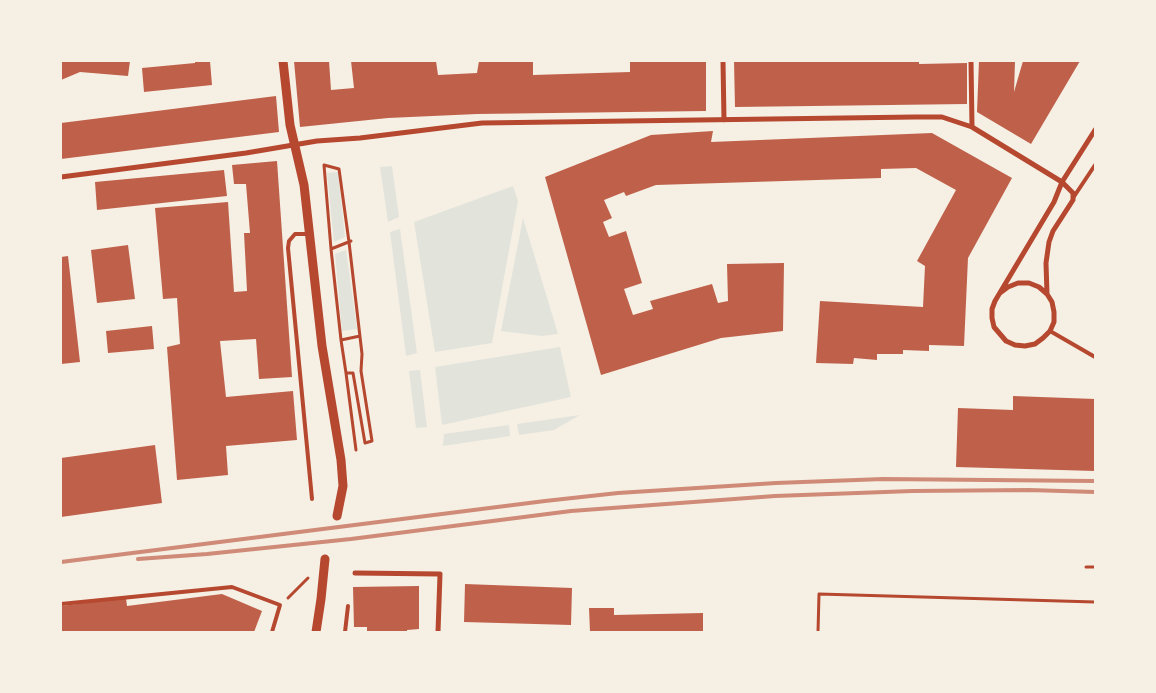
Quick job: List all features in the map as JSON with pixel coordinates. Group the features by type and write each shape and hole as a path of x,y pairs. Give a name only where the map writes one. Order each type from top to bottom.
{"street":[{"path":"283,61 289,119 302,172 322,346 341,460 343,486 337,516"},
{"path":"723,61 724,120"},
{"path":"971,61 972,128"},
{"path":"61,176 231,155 317,141 360,138 482,123 926,116 953,120 972,128 1062,182 1072,190 1074,198 1053,231 1049,242 1046,263 1047,294"},
{"path":"1000,293 1018,283 1029,283 1039,287 1052,302 1054,322 1050,331 1039,341 1025,346 1015,345 1006,341 994,327 992,318 995,301 1054,202 1062,182 1095,130"},
{"path":"316,632 324,559"},
{"path":"355,572 440,574 438,632"}],"lane":[{"path":"1074,198 1095,165"},
{"path":"308,234 295,234 289,241 288,248 312,499"},
{"path":"1050,331 1095,357"},
{"path":"61,604 232,587 280,605 272,632"},
{"path":"345,632 348,606"}],"path":[{"path":"346,374 353,373 365,443 372,441 361,371 362,354 350,242 339,169 324,165 341,340 357,452"},
{"path":"331,249 350,242"},
{"path":"341,340 360,336"},
{"path":"361,371 368,370"},
{"path":"1086,567 1095,567"},
{"path":"280,605 309,577"},
{"path":"818,632 818,594 1095,602"}],"shaded area":[{"path":"392,166 399,217 388,222 380,167"},
{"path":"338,172 345,237 334,242 327,173"},
{"path":"513,186 518,201 492,343 435,352 414,222"},
{"path":"523,218 558,334 542,336 501,331"},
{"path":"400,229 417,353 406,356 390,232"},
{"path":"346,250 357,329 342,331 335,254"},
{"path":"560,347 571,397 442,425 435,367"},
{"path":"420,370 427,427 416,428 409,371"},
{"path":"580,415 554,430 519,435 517,424"},
{"path":"509,425 510,436 443,446 444,434"}],"building":[{"path":"61,61 130,61 128,76 80,72 61,80"},
{"path":"195,61 210,61 212,85 144,92 142,68 195,63"},
{"path":"294,61 329,61 331,90 354,88 351,61 436,61 438,75 477,73 479,61 533,61 533,75 630,72 630,61 706,61 706,111 477,114 388,118 300,127"},
{"path":"734,61 919,61 919,64 967,63 967,104 735,107"},
{"path":"979,61 1015,61 1014,92 1023,61 1080,61 1031,144 977,112"},
{"path":"276,96 279,132 61,159 61,123"},
{"path":"713,131 711,142 932,133 1012,178 968,258 964,346 929,345 929,351 903,350 903,354 877,354 877,360 854,358 853,364 816,363 820,301 923,307 925,266 917,261 956,190 916,168 881,169 881,178 656,185 626,196 624,192 604,200 612,218 603,222 609,237 626,231 642,283 624,289 633,315 653,309 650,301 712,284 718,303 728,301 727,264 784,263 783,331 721,338 601,375 545,177 651,135"},
{"path":"277,161 292,377 259,379 256,339 220,341 226,397 293,391 297,440 226,446 228,475 177,480 167,347 180,344 177,298 163,299 155,208 228,202 234,292 247,291 244,233 250,233 246,184 234,184 232,165"},
{"path":"224,170 227,196 97,210 95,182"},
{"path":"128,245 135,299 97,303 91,250"},
{"path":"68,256 80,362 61,364 61,257"},
{"path":"152,326 154,349 108,353 106,331"},
{"path":"1013,396 1095,399 1095,471 956,467 958,408 1013,410"},
{"path":"155,445 162,503 61,517 61,458"},
{"path":"465,584 572,588 571,625 464,622"},
{"path":"419,586 419,629 407,630 407,632 367,632 367,627 354,627 353,587"},
{"path":"222,594 262,611 254,632 61,632 61,606 126,598 127,606"},
{"path":"589,608 614,608 614,615 703,613 703,632 590,632"}],"railway":[{"path":"61,562 618,493 776,483 883,479 1095,481"},
{"path":"138,559 351,539 571,511 775,496 912,491 1029,490 1095,492"}]}
